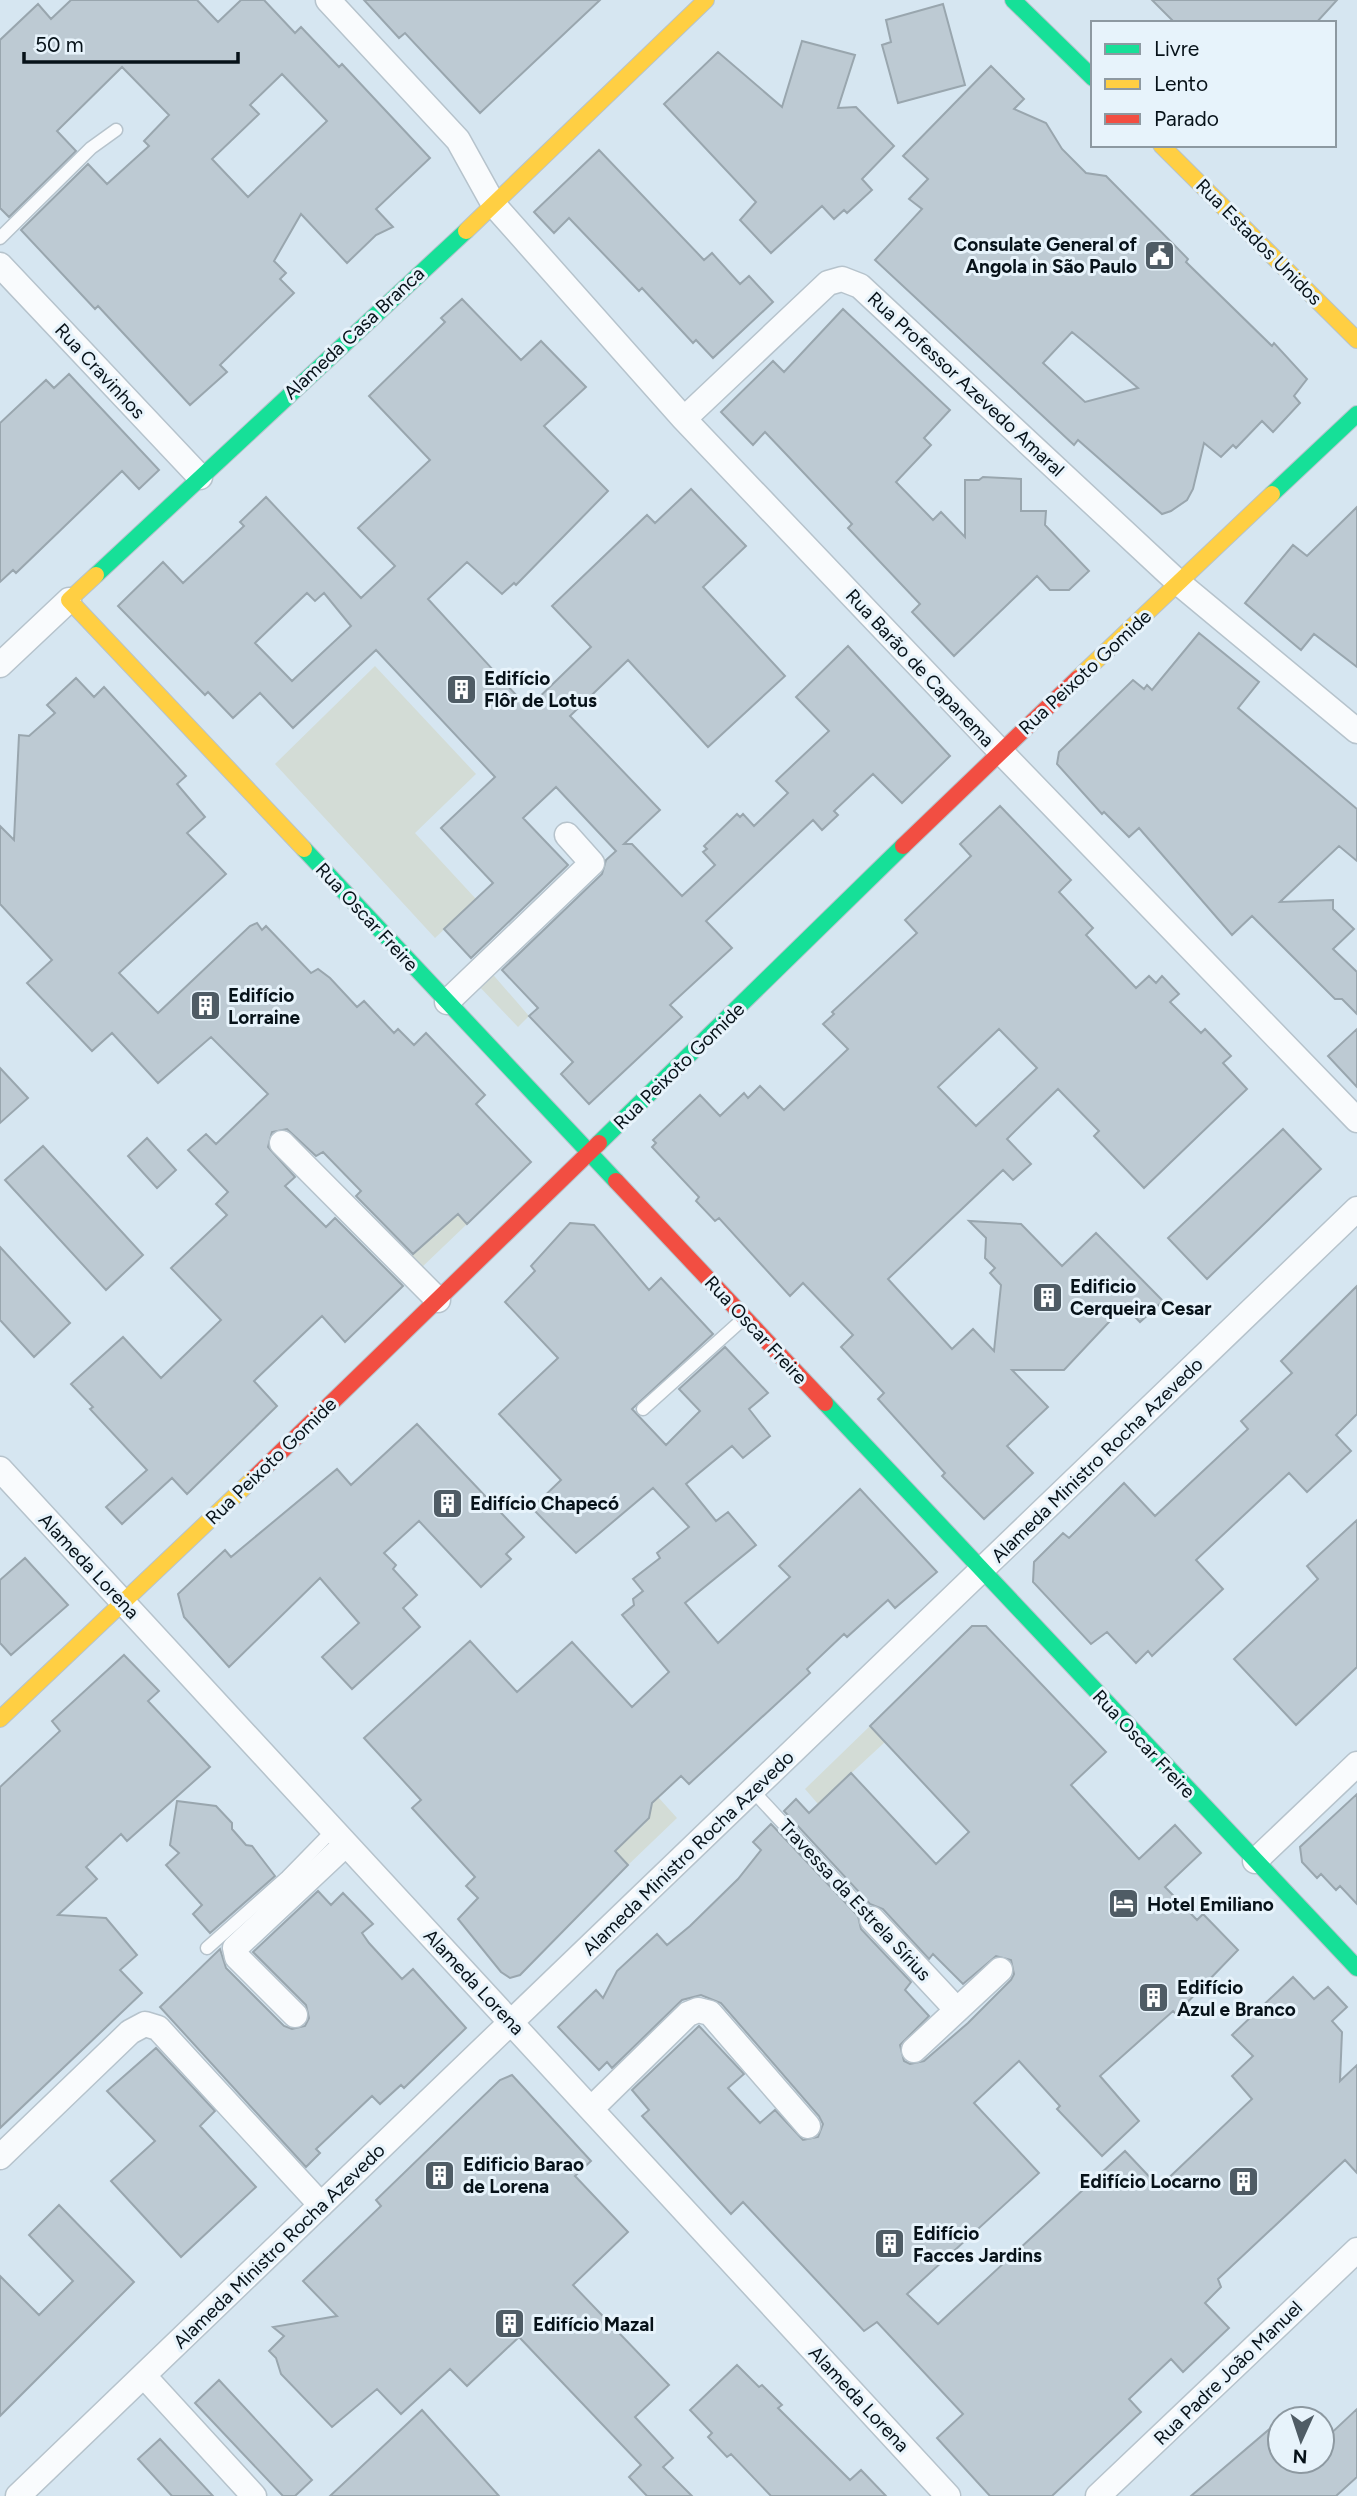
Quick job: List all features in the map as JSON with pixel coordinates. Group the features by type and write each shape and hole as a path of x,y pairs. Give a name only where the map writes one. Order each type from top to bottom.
{"street":[{"name":"Rua Barão de Capanema","path":"328,0 458,140 494,205 684,419 1357,1121"},
{"name":"Alameda Casa Branca","path":"0,665 494,205 706,0"},
{"path":"1013,0 1033,10 1091,76"},
{"name":"Rua Estados Unidos","path":"1163,147 1357,340"},
{"name":"Rua Cravinhos","path":"0,265 200,477"},
{"name":"Rua Professor Azevedo Amaral","path":"684,419 828,283 842,279 860,286 1180,584 1357,731"},
{"name":"Rua Peixoto Gomide","path":"0,1719 124,1603 590,1153 1000,751 1180,584 1357,414"},
{"name":"Rua Oscar Freire","path":"69,600 981,1572 1357,1968"},
{"path":"447,1002 592,863 567,835"},
{"path":"282,1143 438,1300"},
{"name":"Alameda Ministro Rocha Azevedo","path":"18,2496 1357,1209"},
{"name":"Alameda Lorena","path":"0,1469 948,2496"},
{"path":"1255,1861 1357,1764"},
{"path":"295,2015 237,1957 235,1948 340,1837"},
{"name":"Travessa da Estrela Sírius","path":"873,1919 957,2010"},
{"path":"914,2050 1000,1970"},
{"path":"591,2109 688,2014 698,2010 710,2013 808,2126"},
{"path":"0,2157 130,2032 145,2024 158,2028 321,2205"},
{"name":"Rua Padre João Manuel","path":"1098,2496 1357,2250"},
{"path":"144,2376 254,2496"}],"lane":[{"path":"0,238 91,148 116,130"},
{"path":"643,1409 745,1318"},
{"name":"Travessa da Estrela Sírius","path":"753,1791 873,1919"},
{"path":"207,1948 287,1877 340,1837"}],"shaded area":[{"path":"375,666 476,774 415,833 476,899 435,938 275,764"},
{"path":"489,970 529,1016 518,1027 475,982"},
{"path":"455,1211 467,1224 420,1269 410,1257 432,1232 436,1236"},
{"path":"870,1726 885,1742 818,1804 805,1789"},
{"path":"658,1797 677,1818 628,1865 611,1846 641,1828 649,1817 649,1805"}],"building":[{"path":"71,0 197,0 218,22 241,0 264,0 295,33 301,27 339,67 342,64 430,158 376,209 393,227 376,235 347,263 301,214 274,261 286,273 280,279 294,293 220,365 227,372 190,405 98,306 95,309 21,230 88,164 107,184 149,146 144,141 169,115 122,67 57,131 76,151 9,217 0,208 0,40 38,4 51,19","holes":["282,74 327,121 248,197 212,159 259,114 250,105"]},
{"path":"364,0 600,0 480,113 405,33 399,38"},
{"path":"1152,0 1337,0 1318,21 1173,21"},
{"path":"943,4 965,85 898,103 882,45 891,42 886,20"},
{"path":"802,41 855,55 838,108 856,107 894,146 862,179 872,190 847,213 844,210 834,219 822,206 771,253 740,220 756,202 664,104 718,52 782,107"},
{"path":"991,66 1024,99 1014,109 1046,123 1062,149 1086,173 1106,176 1188,259 1186,262 1272,346 1274,343 1307,379 1294,396 1300,403 1273,432 1262,421 1236,448 1233,445 1221,457 1204,443 1193,489 1187,500 1162,514 1078,440 1074,445 875,260 922,209 909,199 928,179 903,156","holes":["1072,332 1138,388 1085,402 1043,363"]},
{"path":"599,150 704,260 712,253 740,284 749,276 773,302 713,358 696,340 693,343 642,288 639,291 569,218 554,233 534,212"},
{"path":"462,299 521,360 541,341 586,387 544,426 608,491 516,585 514,583 502,594 467,562 428,599 528,708 591,647 552,606 647,515 655,523 691,489 746,546 703,587 785,676 708,747 628,660 570,716 660,810 624,844 632,844 682,896 715,865 703,852 707,849 704,846 737,814 740,817 743,814 754,826 788,793 776,781 829,731 796,697 848,646 950,756 902,803 873,774 834,811 838,815 822,830 813,820 706,921 732,948 670,1005 682,1017 589,1104 561,1074 573,1062 529,1016 538,1008 502,970 602,874 606,860 616,851 556,787 523,818 568,865 471,958 444,929 493,883 441,828 495,777 376,650 293,728 260,693 233,718 208,692 205,695 118,606 163,562 183,583 244,526 240,522 266,497 361,598 395,566 358,528 430,460 369,396 445,322 441,318","holes":["307,593 315,601 324,593 351,626 292,681 255,643"]},
{"path":"843,309 950,410 924,438 931,445 896,482 933,520 941,512 965,537 965,480 979,480 983,477 1021,479 1021,511 1046,511 1045,525 1089,571 1069,590 1050,590 1037,576 954,656 912,612 920,604 848,528 852,524 765,432 753,445 721,412 773,361 784,372"},
{"path":"69,374 159,470 139,489 122,471 16,573 13,570 0,582 0,423 46,380 54,388"},
{"path":"1357,507 1357,667 1314,634 1301,650 1245,603 1293,545 1307,556"},
{"path":"1199,633 1259,682 1238,708 1357,809 1357,861 1339,846 1280,902 1333,900 1333,909 1354,929 1333,949 1357,972 1357,1014 1342,999 1335,999 1252,916 1232,935 1139,828 1129,837 1104,812 1102,814 1057,764 1059,752 1133,680 1144,689 1147,685 1152,690"},
{"path":"76,678 94,697 104,687 186,776 177,784 205,817 187,833 226,874 119,973 158,1013 250,926 257,923 262,930 266,926 311,973 318,969 357,1007 364,1001 394,1033 398,1029 414,1045 426,1033 485,1095 476,1104 531,1162 467,1224 458,1214 413,1254 356,1196 361,1191 323,1152 316,1156 287,1129 272,1132 268,1147 295,1177 285,1186 326,1227 335,1218 403,1286 345,1342 322,1316 254,1381 277,1406 187,1494 172,1478 122,1524 106,1507 147,1470 90,1409 93,1407 71,1384 123,1337 161,1378 221,1320 171,1268 227,1215 216,1204 228,1192 188,1150 206,1134 216,1144 268,1094 211,1037 158,1083 112,1033 92,1051 27,983 52,960 0,904 0,826 14,840 19,735 29,736 55,713 47,705"},
{"path":"1000,806 1071,880 1059,892 1093,928 1086,935 1136,988 1149,976 1156,983 1162,976 1179,994 1170,1002 1201,1033 1205,1029 1231,1056 1223,1063 1247,1089 1144,1188 1094,1136 1099,1131 1058,1089 1007,1139 1031,1164 1013,1180 1003,1170 888,1279 952,1349 973,1329 994,1351 1001,1285 990,1273 995,1268 985,1258 986,1238 969,1221 1021,1224 1062,1266 1096,1233 1163,1301 1140,1322 1124,1306 1064,1370 1012,1370 1048,1407 1007,1446 1033,1473 984,1519 942,1476 945,1473 878,1399 884,1393 841,1347 853,1335 803,1283 790,1296 719,1218 715,1221 696,1201 699,1197 652,1147 656,1143 653,1140 700,1095 720,1116 744,1093 748,1098 760,1086 784,1110 848,1049 823,1024 834,1014 832,1012 917,933 905,920 971,856 960,844","holes":["999,1029 1037,1068 976,1126 938,1087"]},
{"path":"1357,1029 1357,1087 1328,1056"},
{"path":"0,1068 28,1098 0,1123"},
{"path":"1283,1129 1321,1169 1207,1279 1168,1238"},
{"path":"147,1138 176,1170 157,1188 128,1156"},
{"path":"43,1146 143,1255 106,1290 5,1180"},
{"path":"570,1223 594,1225 649,1290 661,1278 713,1334 632,1409 666,1445 700,1411 679,1389 725,1347 768,1393 749,1409 770,1436 743,1458 732,1446 686,1484 716,1521 728,1512 756,1545 685,1603 718,1643 790,1577 779,1566 860,1489 937,1572 895,1608 888,1600 847,1637 844,1634 807,1669 810,1673 689,1784 681,1776 652,1803 649,1818 615,1851 628,1865 520,1975 510,1978 501,1972 458,1919 478,1898 466,1886 475,1877 412,1808 421,1800 364,1738 470,1641 517,1692 572,1642 632,1707 669,1672 622,1615 634,1605 633,1599 643,1591 633,1579 660,1558 657,1553 689,1527 653,1488 576,1553 532,1508 561,1480 499,1414 558,1358 505,1302 535,1271 531,1266"},
{"path":"0,1247 70,1323 34,1357 0,1320"},
{"path":"1357,1286 1357,1414 1336,1435 1351,1451 1307,1492 1289,1473 1196,1560 1223,1589 1152,1656 1148,1651 1136,1663 1107,1632 1091,1644 1033,1582 1034,1562 1063,1533 1069,1538 1124,1483 1155,1516 1248,1429 1241,1421 1292,1373 1281,1361"},
{"path":"417,1424 524,1537 506,1554 511,1559 481,1587 419,1521 384,1553 396,1565 393,1569 417,1595 403,1608 420,1627 352,1689 322,1657 359,1623 320,1578 229,1667 184,1617 178,1594 225,1550 231,1557 337,1469 351,1485"},
{"path":"1357,1520 1357,1667 1296,1725 1234,1659 1318,1579 1307,1566"},
{"path":"25,1558 68,1605 11,1655 0,1643 0,1580"},
{"path":"972,1626 986,1626 1106,1752 1071,1785 1139,1859 1175,1825 1201,1853 1165,1887 1197,1920 1203,1914 1238,1950 1176,2014 1173,2011 1100,2076 1139,2121 1102,2156 1057,2109 1060,2106 1019,2061 974,2103 1039,2173 907,2294 938,2324 1125,2151 1159,2187 1252,2099 1232,2076 1253,2056 1232,2035 1293,1977 1314,1999 1328,1987 1347,2007 1332,2021 1342,2032 1340,2081 1357,2065 1357,2173 1345,2160 1218,2279 1221,2287 1205,2303 1229,2328 1183,2372 1171,2359 1129,2399 1141,2412 1052,2496 990,2496 937,2438 963,2414 877,2322 864,2331 743,2202 731,2214 642,2116 649,2110 632,2090 699,2026 744,2074 728,2088 760,2123 775,2110 803,2140 818,2137 823,2124 819,2116 721,2003 701,1995 682,2000 612,2068 607,2062 599,2070 558,2027 596,1990 603,1998 617,1971 657,1934 667,1945 690,1926 738,1879 761,1850 753,1842 771,1824 858,1916 861,1929 911,1982 905,1990 929,2016 900,2045 904,2061 910,2064 924,2061 968,2023 1011,1980 1014,1974 1011,1960 996,1956 963,1984 933,1954 929,1959 883,1909 870,1904 784,1811 796,1799 809,1813 851,1773 936,1864 969,1832 870,1726"},
{"path":"124,1655 159,1691 148,1701 210,1767 127,1841 121,1834 86,1867 97,1879 58,1915 106,1918 137,1955 120,1970 142,1993 0,2128 0,1787 60,1731 52,1721"},
{"path":"1357,1794 1357,1904 1340,1886 1336,1890 1321,1874 1317,1878 1302,1862 1300,1847"},
{"path":"177,1801 216,1806 232,1823 232,1829 246,1845 252,1846 275,1876 210,1933 193,1914 202,1905 166,1865 179,1853 170,1845"},
{"path":"318,1891 331,1905 343,1893 373,1924 362,1933 369,1943 402,1979 413,1969 466,2028 404,2088 401,2085 380,2104 372,2096 316,2149 320,2153 306,2167 160,2007 220,1949 226,1968 284,2026 292,2029 305,2026 309,2018 306,2005 253,1952"},
{"path":"156,2048 215,2111 200,2126 256,2187 181,2257 111,2181 155,2141 107,2091"},
{"path":"512,2075 591,2161 575,2176 628,2232 573,2285 669,2385 635,2417 673,2458 663,2467 692,2496 647,2496 629,2477 641,2465 519,2337 467,2386 450,2369 401,2414 377,2389 332,2427 281,2374 276,2358 269,2351 284,2336 273,2327 337,2316 303,2281 381,2206 376,2200 500,2080"},
{"path":"59,2205 134,2282 0,2416 0,2276 39,2315 73,2281 29,2235"},
{"path":"737,2365 782,2405 778,2408 850,2480 861,2470 886,2496 771,2496 731,2454 727,2457 708,2437 712,2433 690,2410"},
{"path":"219,2380 312,2480 295,2496 283,2496 195,2403"},
{"path":"1357,2409 1357,2477 1336,2496 1191,2496 1266,2432 1266,2475 1336,2475 1336,2429"},
{"path":"422,2410 499,2496 330,2496"},
{"path":"160,2439 213,2496 172,2496 138,2459"}],"traffic: fast":[{"path":"1013,0 1091,76"},
{"path":"96,575 466,231"},
{"path":"1272,494 1357,414"},
{"path":"599,1143 903,846"},
{"path":"304,849 616,1181"},
{"path":"825,1403 1357,1968"}],"traffic: slow":[{"path":"466,231 706,0"},
{"path":"1163,147 1357,340"},
{"path":"1078,678 1272,494"},
{"path":"96,575 69,600 304,849"},
{"path":"0,1719 255,1477"}],"traffic: jam":[{"path":"903,846 1078,678"},
{"path":"255,1477 599,1143"},
{"path":"616,1181 825,1403"}],"place":[{"name":"Consulate General of Angola in São Paulo","path":"1160,255"},
{"name":"Edifício Flôr de Lotus","path":"461,689"},
{"name":"Edifício Lorraine","path":"205,1006"},
{"name":"Edificio Cerqueira Cesar","path":"1047,1297"},
{"name":"Edifício Chapecó","path":"447,1503"},
{"name":"Hotel Emiliano","path":"1124,1904"},
{"name":"Edifício Azul e Branco","path":"1154,1998"},
{"name":"Edificio Barao de Lorena","path":"440,2175"},
{"name":"Edifício Locarno","path":"1244,2181"},
{"name":"Edifício Facces Jardins","path":"890,2244"},
{"name":"Edifício Mazal","path":"510,2324"}]}
